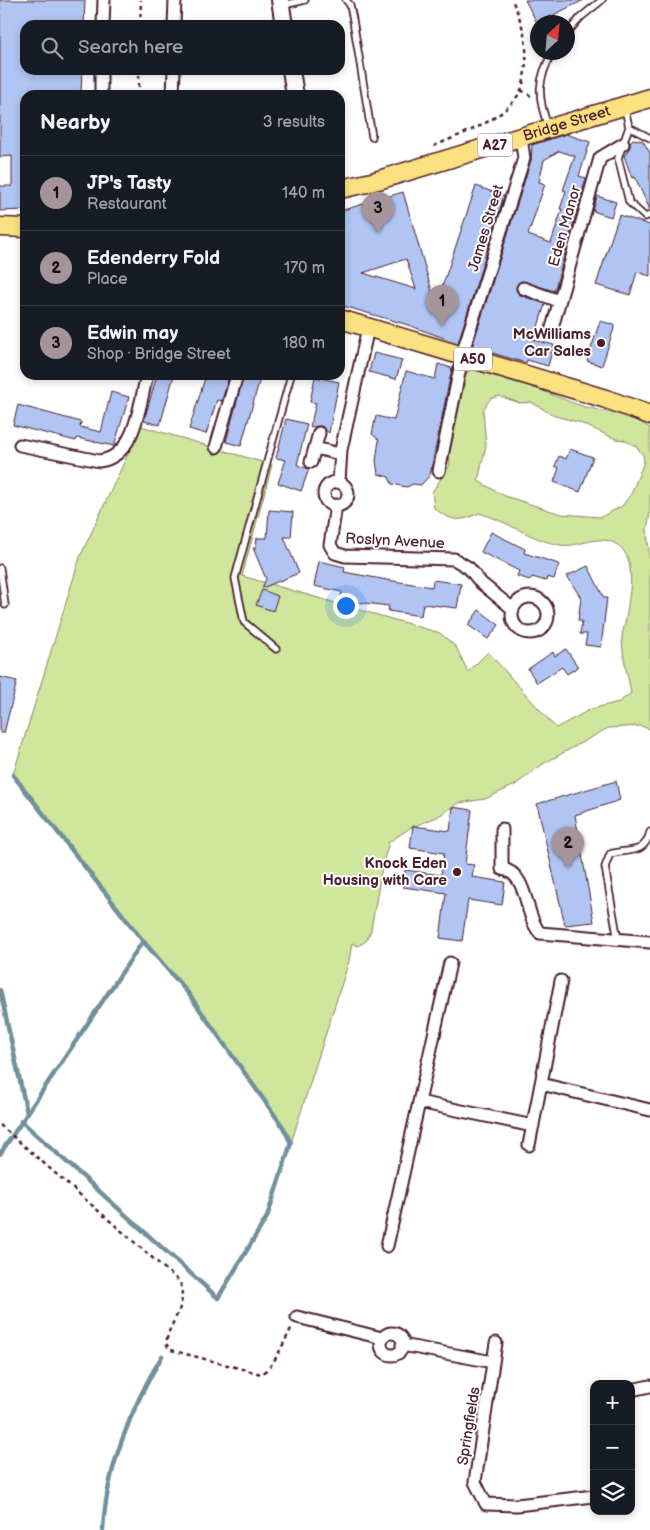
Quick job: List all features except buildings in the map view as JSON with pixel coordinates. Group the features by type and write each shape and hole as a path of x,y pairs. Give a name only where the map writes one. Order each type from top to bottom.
{"main road":[{"name":"Bridge Street","path":"345,189 521,138 650,98"},
{"name":"A50","path":"345,321 606,399 650,415"}],"street":[{"path":"103,20 104,0"},
{"path":"174,20 175,0"},
{"path":"281,3 283,20"},
{"path":"101,90 102,75"},
{"path":"173,90 174,75"},
{"path":"292,75 293,90"},
{"name":"James Street","path":"439,471 462,356 524,158 521,138"},
{"name":"Eden Manor","path":"552,328 600,158 623,144"},
{"path":"523,288 559,301"},
{"path":"339,482 340,454 368,328"},
{"path":"20,445 99,461 110,460 119,455 131,435 146,380"},
{"path":"216,446 236,380"},
{"path":"311,462 319,432"},
{"path":"315,448 340,454"},
{"path":"339,482 347,489 347,497 343,503 336,505 326,500 324,492 331,483 339,482"},
{"name":"Roslyn Avenue","path":"336,505 330,545 335,552 345,556 454,559 469,568 481,584 513,609"},
{"path":"502,829 502,869 508,870 519,878 532,922 540,933 650,942"},
{"path":"387,1246 450,962"},
{"path":"529,1145 561,981"},
{"path":"541,1084 650,1110"},
{"path":"419,1102 533,1126"},
{"path":"297,1317 382,1338"},
{"path":"395,1333 401,1338 400,1351 390,1355 382,1349 382,1338 387,1334 395,1333"},
{"name":"Springfields","path":"496,1343 475,1482 486,1504 517,1505 590,1496"},
{"path":"402,1344 493,1362"},
{"path":"635,1389 650,1386"}],"lane":[{"path":"281,3 305,0"},
{"path":"346,0 350,5 353,20 372,137"},
{"path":"575,24 602,0"},
{"path":"548,60 544,67 539,94 549,129"},
{"path":"624,107 629,127 618,158 629,202 645,217 650,216"},
{"path":"629,127 650,138"},
{"path":"276,649 244,622 235,578 291,380"},
{"path":"0,568 5,605"},
{"path":"618,940 605,867 607,860 610,854 639,849 645,845 650,832"}],"path":[{"path":"140,20 141,0"},
{"path":"426,149 472,130 494,117 511,103 522,90 526,63 525,35 512,0"},
{"path":"139,75 139,90"},
{"path":"0,1125 180,1282 184,1295 181,1308 167,1336 166,1344 171,1350 261,1374 266,1372 271,1366 297,1317"}],"green space":[{"path":"473,370 485,371 582,406 625,416 650,428 650,513 647,530 650,563 650,729 640,726 608,728 543,764 515,785 485,799 459,803 437,817 410,828 389,842 382,867 371,930 366,941 358,946 352,943 349,961 291,1143 283,1127 188,993 143,941 13,775 80,557 141,426 272,465 242,576 440,633 456,647 468,672 488,652 556,728 591,709 619,702 631,693 623,654 622,638 626,621 631,576 630,565 621,548 605,540 573,545 549,543 490,516 479,513 466,518 455,519 445,516 434,508 432,492 450,465 448,442 463,377 467,372","holes":["499,396 520,403 531,402 555,416 578,422 636,446 643,455 644,462 631,494 622,506 601,517 561,514 505,496 478,481 486,446 483,410 490,399"]}],"waterway":[{"path":"13,775 143,941 188,993 283,1127 291,1143 267,1217 218,1298 21,1121"},
{"path":"0,1154 143,941"},
{"path":"0,990 27,1113"},
{"path":"103,1530 109,1485 122,1440 130,1418 162,1356"}],"place":[{"name":"Edwin may","path":"378,233"},
{"name":"JP's Tasty","path":"442,326"},
{"name":"McWilliams Car Sales","path":"601,343"},
{"name":"Edenderry Fold","path":"568,868"},
{"name":"Knock Eden Housing with Care","path":"457,872"}]}
